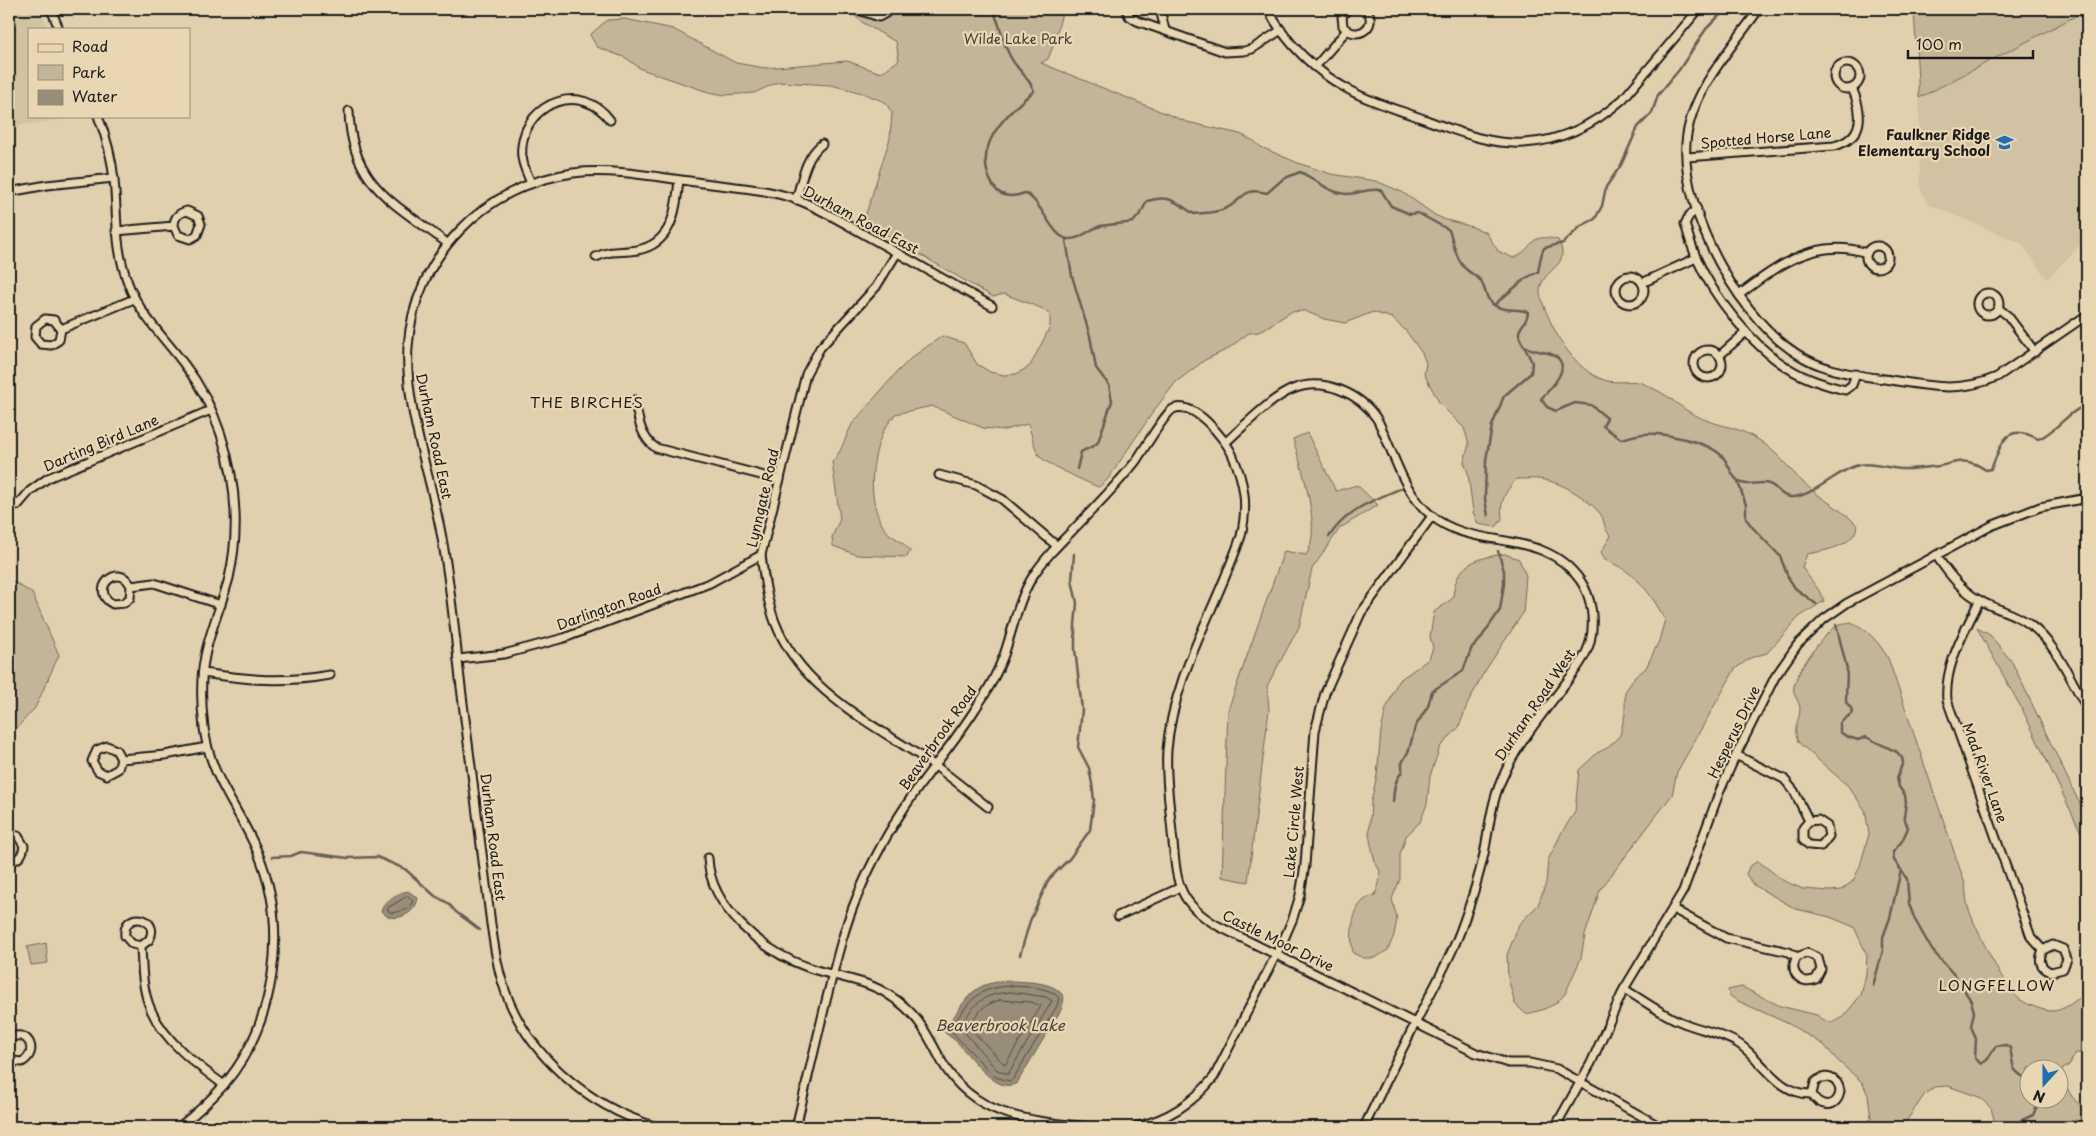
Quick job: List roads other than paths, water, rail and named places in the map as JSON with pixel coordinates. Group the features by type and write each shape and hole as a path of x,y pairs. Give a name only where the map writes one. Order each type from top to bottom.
{"street":[{"path":"51,9 59,28"},
{"path":"856,9 879,17 886,13 888,9"},
{"path":"1126,9 1126,12 1132,19 1225,52 1252,49 1281,30"},
{"path":"1160,9 1165,30"},
{"path":"1268,9 1281,30 1315,67 1352,92 1469,136 1508,143 1540,141 1574,132 1613,108 1623,99 1698,9"},
{"path":"1347,9 1342,17 1342,22 1347,30 1357,34 1367,30 1371,19 1366,9"},
{"path":"1759,9 1706,85 1698,100 1689,130 1686,157 1688,176 1697,209 1716,257 1739,295 1773,335 1795,353 1818,365 1856,374 1952,388 1967,386 1997,377 2087,315"},
{"path":"1315,67 1347,30"},
{"name":"Spotted Horse Lane","path":"1686,157 1843,144 1854,135 1860,119 1857,100 1852,88"},
{"path":"531,183 523,164 522,146 528,126 546,106 565,100 584,101 600,108 610,120"},
{"path":"349,111 351,142 363,171 369,180 387,198 447,243"},
{"path":"99,118 106,139 114,178 116,231 122,266 134,299 185,366 211,410 220,431 230,470 235,514 233,559 208,645 203,674 202,710 207,747 219,782 260,858 268,883 274,930 273,968 264,1008 249,1047 224,1085 179,1127"},
{"path":"796,200 807,163 815,149 822,144"},
{"name":"Durham Road East","path":"657,1127 625,1116 607,1107 589,1096 557,1069 530,1037 518,1018 502,982 491,924 444,546 414,413 407,364 408,343 424,283 447,243 458,230 489,205 507,194 531,183 575,173 615,172 763,191 796,200 821,211 992,306"},
{"path":"9,192 47,185 114,178"},
{"path":"596,257 608,251 639,250 658,240 675,216 678,180"},
{"path":"1697,209 1689,216 1685,224 1696,258 1726,306 1746,332 1787,368 1814,381 1845,390 1852,386 1856,374"},
{"path":"188,211 198,216 201,224 197,235 190,238 178,235 174,226 174,222 179,214 188,211"},
{"path":"116,231 174,226"},
{"path":"1739,295 1771,271 1798,256 1831,249 1849,249 1867,253"},
{"name":"Lynngate Road","path":"897,253 876,287 829,336 812,361 802,388 761,555 765,582 775,623 785,642 804,668 829,695 934,766 988,807"},
{"path":"1642,283 1696,258"},
{"path":"1632,276 1638,278 1642,283 1644,291 1640,301 1628,305 1618,299 1615,290 1620,280 1632,276"},
{"path":"61,329 134,299"},
{"path":"1998,308 2008,316 2035,352"},
{"path":"1720,355 1746,332"},
{"path":"1714,351 1720,355 1723,362 1722,368 1715,377 1704,378 1696,371 1694,361 1701,352 1714,351"},
{"name":"Durham Road West","path":"1226,442 1274,401 1294,388 1321,385 1334,388 1359,399 1376,419 1403,480 1432,516 1443,523 1465,531 1538,548 1562,562 1574,572 1587,593 1591,612 1592,629 1590,640 1582,660 1526,736 1501,782 1492,811 1478,877 1466,916 1447,963 1364,1127"},
{"path":"634,400 645,438 656,448 780,480"},
{"name":"Beaverbrook Road","path":"796,1127 833,974 848,921 868,871 899,816 961,730 991,683 1003,656 1026,590 1044,561 1126,474 1154,435 1166,414 1172,409 1179,408 1192,412 1226,442"},
{"name":"Darting Bird Lane","path":"9,498 18,505 30,491 48,478 211,410"},
{"path":"1118,916 1179,888 1167,775 1170,730 1183,682 1206,620 1234,558 1245,518 1246,502 1242,484 1226,442"},
{"path":"940,476 964,481 990,491 1014,508 1057,546"},
{"name":"Hesperus Drive","path":"1555,1127 1581,1082 1624,989 1673,909 1691,871 1719,793 1736,755 1786,659 1824,619 1847,604 1936,555 2016,515 2040,507 2087,498"},
{"name":"Lake Circle West","path":"1135,1127 1163,1118 1178,1110 1204,1090 1214,1077 1276,954 1293,918 1300,895 1305,866 1315,730 1325,693 1361,613 1432,516"},
{"name":"Darlington Road","path":"458,659 504,654 564,638 710,583 761,555"},
{"path":"1936,555 1947,572 1979,601 2018,617 2046,639 2059,657 2087,708"},
{"path":"121,576 131,586 130,598 124,604 113,604 104,596 104,585 112,577 121,576"},
{"path":"131,586 154,583 221,605"},
{"name":"Mad River Lane","path":"1979,601 1949,671 1947,700 2031,937 2043,950"},
{"path":"203,674 265,681 285,681 330,675"},
{"path":"107,746 116,750 121,759 118,769 107,775 98,771 92,761 97,750 107,746"},
{"path":"121,759 165,755 207,747"},
{"path":"1736,755 1784,779 1794,791 1809,821"},
{"path":"9,834 18,836 24,846 20,857 9,861"},
{"path":"708,858 709,871 717,893 744,927 774,950 790,959 806,966 876,988 900,1002 922,1024 950,1073 969,1093 992,1108 1024,1119 1091,1127"},
{"name":"Castle Moor Drive","path":"1179,888 1188,901 1208,920 1276,954 1476,1053 1508,1063 1543,1064 1557,1069 1660,1127"},
{"path":"1673,909 1726,938 1780,950 1797,957 1807,953 1818,958 1821,969 1816,978 1806,981 1800,979 1795,974 1794,962 1797,957"},
{"path":"140,946 144,984 151,1011 159,1024 184,1052 224,1085"},
{"path":"1624,989 1680,1022 1722,1036 1738,1044 1790,1090 1802,1094 1812,1094"},
{"path":"9,1039 16,1035 21,1036 26,1038 32,1048 31,1054 22,1062 12,1061 9,1058"},
{"path":"1824,1077 1836,1081 1840,1091 1836,1101 1829,1105 1819,1103 1812,1094 1815,1082 1824,1077"}],"water":[{"path":"408,891 418,898 413,909 408,913 397,918 386,915 381,911 392,898"},
{"name":"Beaverbrook Lake","path":"1011,981 1048,985 1060,992 1064,998 1062,1008 1017,1083 1009,1086 992,1079 943,1030 972,993 984,985"}],"waterway":[{"path":"992,9 1010,56 1034,91 1012,110 994,133 988,146 986,159 987,173 994,187 1000,193 1012,196 1025,193 1031,197 1052,227 1063,237 1073,239 1101,226 1133,222 1141,213 1147,201 1155,199 1172,200 1194,214 1219,211 1229,207 1246,193 1258,191 1267,193 1283,179 1300,172 1340,193 1351,194 1381,190 1391,206 1410,214 1418,213 1449,230 1460,262 1481,281 1491,303 1502,308 1528,312 1519,331 1520,340 1524,346 1558,358 1561,364 1559,376 1541,399 1547,407 1556,411 1575,403 1591,405 1607,418 1603,426 1621,439 1651,434 1673,436 1707,446 1722,456 1738,481 1745,484 1769,484 1783,495 1790,497 1815,489 1848,469 1861,465 1909,469 1939,466 1955,462 1968,462 1986,470 1991,469 2002,444 2012,434 2027,434 2038,439 2050,432 2075,411 2087,406"},
{"path":"1494,305 1526,278 1538,272 1544,248 1563,243 1581,226 1595,219 1602,206 1606,187 1621,165 1638,127 1652,113 1658,95 1679,70 1706,29 1726,9"},
{"path":"1066,240 1072,276 1090,336 1096,368 1109,385 1112,401 1098,442 1081,452 1077,469"},
{"path":"1488,516 1485,499 1486,460 1492,426 1504,396 1531,373 1532,362 1525,348"},
{"path":"1738,482 1746,505 1746,519 1780,556 1788,577 1795,588 1816,604"},
{"path":"1329,537 1352,513 1402,488"},
{"path":"1393,802 1396,782 1402,772 1402,763 1409,750 1415,727 1428,706 1432,691 1463,671 1472,647 1479,641 1500,610 1504,571 1498,551"},
{"path":"1020,955 1030,921 1049,879 1070,858 1090,830 1094,800 1092,784 1089,768 1078,747 1082,710 1075,649 1077,603 1072,580 1074,554"},
{"path":"1836,624 1847,669 1846,702 1851,708 1852,713 1840,723 1840,732 1858,740 1866,737 1897,752 1902,758 1903,762 1897,778 1899,787 1905,795 1904,817 1908,828 1902,841 1893,852 1894,860 1907,879 1909,904 1915,920 1932,950 1957,978 1971,1001 1974,1012 1971,1026 1976,1039 1975,1058 1981,1064 1987,1060 1996,1046 2006,1045 2010,1048 2013,1064 2018,1073"},
{"path":"272,857 291,856 301,852 348,858 377,857 405,869 435,896 448,903 456,912 480,930"},
{"path":"1873,986 1883,950 1883,937 1890,918 1901,870"},
{"path":"2022,1127 2019,1125 2020,1121 2033,1115 2036,1108"}],"place":[{"name":"Faulkner Ridge Elementary School","path":"2004,143"}],"district":[{"name":"THE BIRCHES","path":"587,403"},
{"name":"LONGFELLOW","path":"1997,986"}],"park label":[{"name":"Wilde Lake Park","path":"1018,39"}]}
